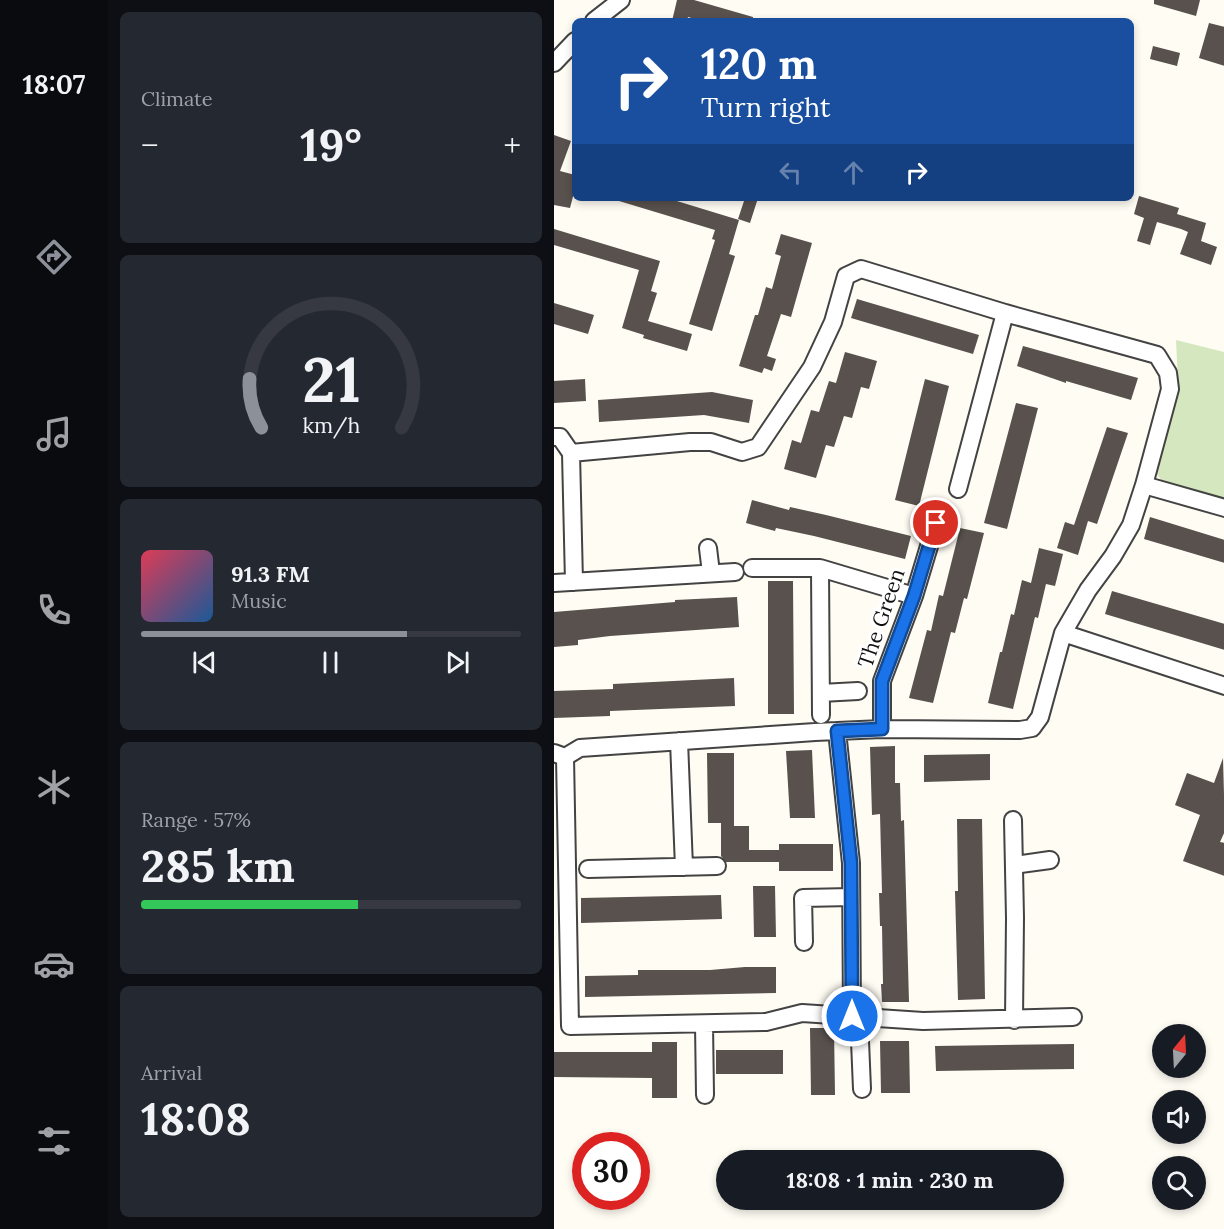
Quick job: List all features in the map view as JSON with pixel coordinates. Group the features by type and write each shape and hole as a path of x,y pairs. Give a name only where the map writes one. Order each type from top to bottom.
{"street":[{"path":"598,18 621,0"},
{"path":"554,63 572,43"},
{"path":"571,453 690,442 711,442 742,452 758,447 812,367 833,322 846,276 861,269 1005,313 1157,355 1168,373 1170,389 1131,525 1063,633 1040,717 1032,728 1020,730 837,731 580,748 560,755 562,1026 766,1022 802,1012 923,1022 1073,1017"},
{"path":"958,489 1005,313"},
{"path":"554,437 560,437 571,453 574,582"},
{"path":"1144,485 1224,508"},
{"name":"The Green","path":"882,729 882,681 914,596 936,523"},
{"path":"708,548 710,573"},
{"path":"752,568 820,568 914,596"},
{"path":"820,568 821,715"},
{"path":"554,583 735,572"},
{"path":"1063,633 1224,686"},
{"path":"821,693 858,691"},
{"path":"837,731 851,863 855,1017 862,1089"},
{"path":"679,741 684,867"},
{"path":"1013,820 1014,1020"},
{"path":"1014,865 1050,860"},
{"path":"588,869 717,866"},
{"path":"804,942 803,898 851,897"},
{"path":"704,1024 705,1095"}],"green space":[{"path":"1176,340 1224,352 1224,499 1163,482 1154,471 1178,382"}],"building":[{"path":"677,0 694,0 753,17 753,18 673,18"},
{"path":"1154,0 1200,0 1196,16 1154,4"},
{"path":"1209,23 1225,27 1225,66 1199,58"},
{"path":"1153,46 1180,53 1177,66 1150,59"},
{"path":"554,135 571,141 560,171 572,174 572,200 570,208 554,205"},
{"path":"1139,196 1179,208 1177,214 1206,223 1201,241 1217,247 1211,265 1180,254 1188,232 1181,229 1157,222 1150,245 1137,241 1144,218 1134,214"},
{"path":"619,201 677,201 739,220 729,254 735,256 712,331 689,324 715,240 712,239 715,230"},
{"path":"744,201 757,201 750,223 738,219"},
{"path":"554,229 660,261 651,291 657,293 648,321 692,334 687,351 643,338 644,335 622,328 639,270 554,245"},
{"path":"781,234 812,243 791,317 781,314 767,356 776,359 772,371 764,368 762,373 739,366 766,287 772,289 781,256 775,254"},
{"path":"857,299 979,335 973,354 851,318"},
{"path":"554,303 594,315 588,334 554,324"},
{"path":"1023,346 1138,378 1131,400 1066,381 1066,383 1017,366"},
{"path":"845,352 877,361 869,389 861,387 852,418 844,416 834,447 826,445 816,478 784,469 792,440 801,443 811,410 819,412 829,381 836,383"},
{"path":"585,379 586,401 554,403 554,381"},
{"path":"925,379 949,386 919,506 895,500"},
{"path":"712,392 753,400 749,423 704,415 599,422 598,400"},
{"path":"1016,403 1038,408 1007,529 984,523"},
{"path":"1107,427 1128,433 1097,524 1088,521 1078,555 1057,548 1065,522 1074,525"},
{"path":"752,500 911,536 905,559 814,536 776,528 775,531 746,523"},
{"path":"1150,517 1225,540 1225,563 1144,539"},
{"path":"960,528 984,533 967,599 964,598 955,633 951,632 933,703 909,698 927,630 931,631 939,595 943,596"},
{"path":"1039,548 1063,554 1055,586 1046,584 1038,618 1035,617 1013,709 988,703 1000,652 1002,652 1011,614 1014,615 1022,580 1031,583"},
{"path":"768,581 793,581 794,714 768,714"},
{"path":"1112,591 1225,624 1225,650 1105,614"},
{"path":"737,597 739,627 610,636 578,640 578,645 554,647 554,612 675,602 675,600"},
{"path":"734,678 735,706 610,711 610,716 554,718 554,691 613,689 613,684"},
{"path":"895,746 895,783 900,783 901,821 904,820 909,1002 882,1002 881,984 883,984 879,893 882,893 880,814 872,815 870,747"},
{"path":"812,750 815,818 790,818 786,751"},
{"path":"707,753 734,753 734,826 749,826 749,850 779,850 779,844 833,844 833,871 779,871 779,862 726,862 721,856 721,823 708,823"},
{"path":"990,754 990,780 924,782 924,755"},
{"path":"1223,758 1225,831 1220,842 1225,843 1225,876 1183,861 1200,815 1175,805 1187,773 1214,783"},
{"path":"957,819 982,819 985,999 958,1000 955,891 958,891"},
{"path":"753,886 775,886 776,937 754,937"},
{"path":"721,895 722,919 581,923 581,898"},
{"path":"776,967 776,993 585,997 585,976 638,975 638,970 710,970"},
{"path":"810,1028 834,1028 835,1095 811,1095"},
{"path":"880,1041 909,1041 910,1093 881,1093"},
{"path":"652,1042 677,1042 677,1098 652,1098 652,1078 554,1077 554,1052 652,1052"},
{"path":"1074,1044 1074,1069 936,1071 935,1046"},
{"path":"716,1050 783,1050 783,1074 716,1074"}],"route":[{"path":"852,1016 851,863 837,731 882,729 882,681 914,596 936,523"}]}
